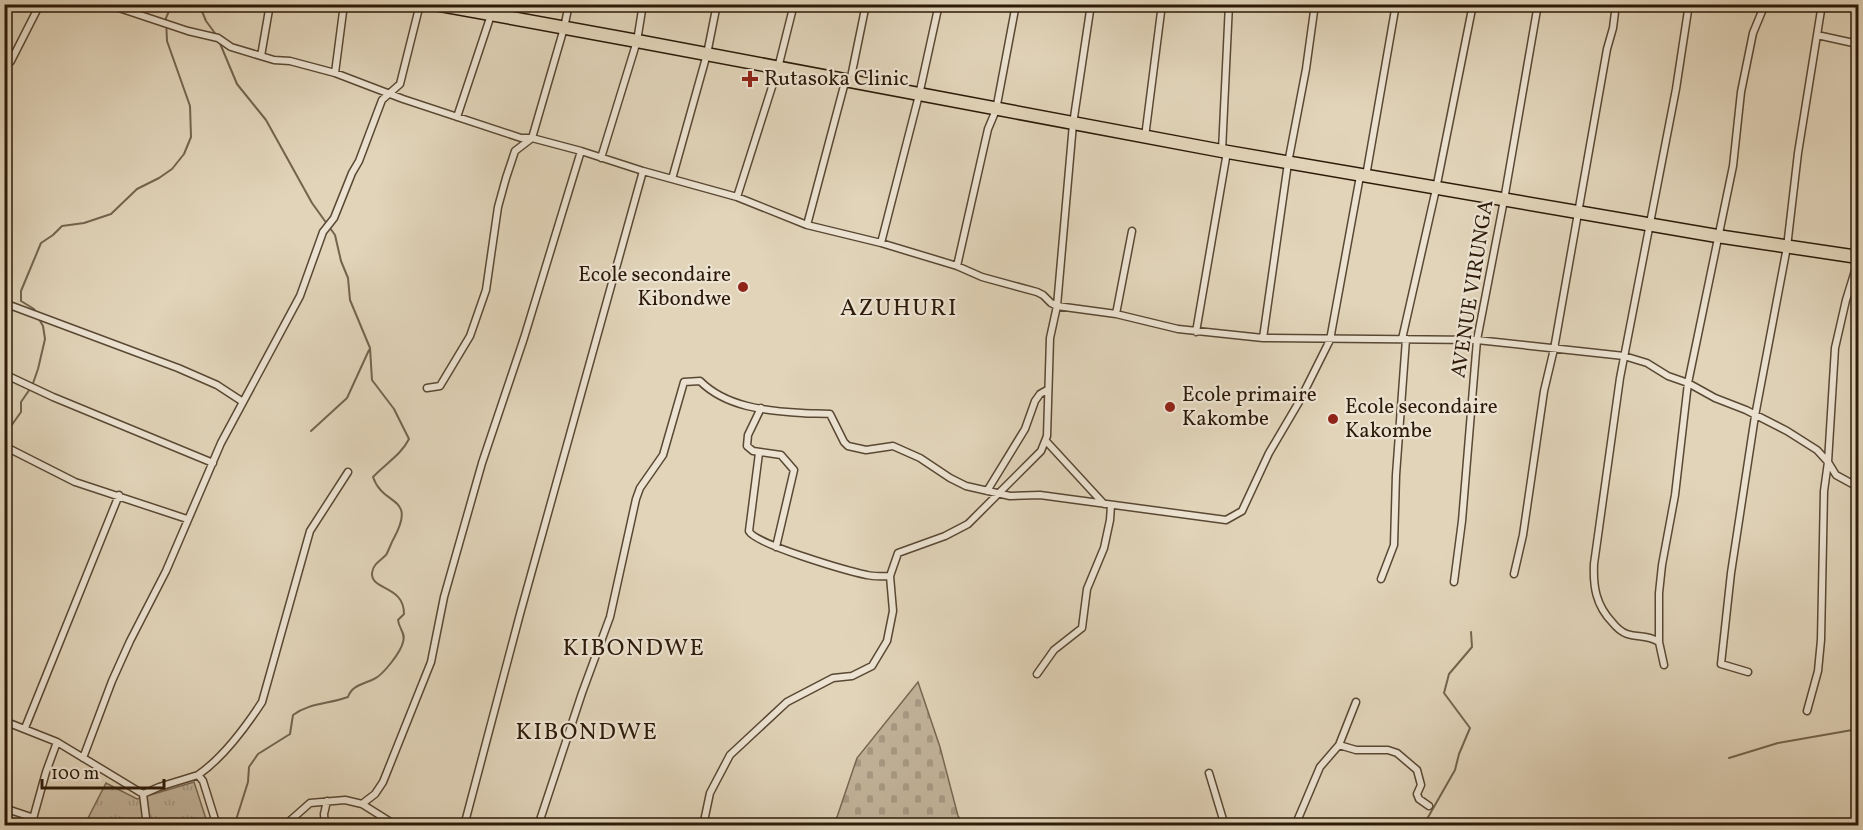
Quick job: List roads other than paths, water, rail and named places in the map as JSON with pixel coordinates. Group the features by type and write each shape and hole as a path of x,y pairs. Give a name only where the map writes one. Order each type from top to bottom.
{"highway":[{"path":"435,4 492,10 564,28 1145,138 1858,259"}],"street":[{"path":"4,68 11,62 40,4"},
{"path":"107,4 188,31 218,38 231,47 335,73 521,138 532,138 581,151 737,197 807,225 881,243 957,266 982,277 1043,294 1057,306 1116,314 1196,332 1263,338 1477,340 1624,356 1647,363 1668,376 1688,383 1714,398 1746,410 1787,431 1818,450 1836,475 1858,487"},
{"path":"261,56 270,4"},
{"path":"335,73 344,4"},
{"path":"82,758 112,681 166,571 213,463 300,296 323,232 334,218 382,100 400,84 420,4"},
{"path":"427,388 440,386 470,336 486,290 498,207 515,151 532,138 569,4"},
{"path":"601,158 637,41 643,4"},
{"path":"672,179 707,54 717,4"},
{"path":"737,197 778,68 794,4"},
{"path":"807,225 866,4"},
{"path":"881,243 919,96 939,4"},
{"path":"957,266 988,129 996,110 1016,4"},
{"path":"703,825 710,793 730,755 787,702 833,678 852,676 872,666 887,640 892,611 890,576 898,553 945,536 968,524 1041,451 1046,441 1050,338 1057,306 1073,124 1091,4"},
{"path":"1145,138 1162,4"},
{"path":"1196,332 1225,152 1229,4"},
{"path":"1263,338 1288,163 1306,69 1315,4"},
{"path":"538,825 610,617 636,499 640,488 663,455 684,382 700,381 732,402 761,408 830,414 848,446 866,450 893,446 920,458 966,486 998,494 1040,495 1226,520 1242,511 1269,453 1299,402 1330,340 1395,4"},
{"path":"1381,579 1394,545 1404,339 1473,4"},
{"name":"AVENUE VIRUNGA","path":"1454,582 1462,521 1477,340 1538,4"},
{"path":"1514,574 1523,535 1544,391 1554,349 1616,4"},
{"path":"1659,642 1647,636 1623,632 1603,612 1594,587 1594,564 1624,356 1676,89 1689,4"},
{"path":"1664,665 1659,642 1659,593 1675,495 1688,383 1733,166 1741,92 1754,33 1765,4"},
{"path":"1748,672 1721,664 1731,573 1755,416 1787,247 1798,153 1822,4"},
{"path":"457,117 492,10"},
{"path":"1817,35 1858,44"},
{"path":"362,804 375,794 383,782 431,662 444,597 482,463 524,338 581,151"},
{"path":"464,825 643,171"},
{"path":"1116,314 1132,231"},
{"path":"1808,711 1818,671 1821,640 1822,519 1835,348 1858,259"},
{"path":"4,303 217,384 243,402"},
{"path":"4,374 53,397 213,463"},
{"path":"987,491 1025,429 1035,402 1040,394 1047,390"},
{"path":"761,408 746,440 749,448 759,453 781,455 794,470 776,547"},
{"path":"1037,674 1054,650 1082,628 1087,589 1104,548 1110,520 1107,505 1046,441"},
{"path":"4,446 75,482 187,519"},
{"path":"759,453 749,533 764,543 867,575 890,576"},
{"path":"143,794 198,775 206,769 246,727 262,702 309,531 348,472"},
{"path":"25,728 119,495"},
{"path":"1295,825 1320,767 1339,745 1356,702"},
{"path":"4,721 57,742 143,794"},
{"path":"31,825 57,742"},
{"path":"1339,745 1356,750 1388,750 1403,757 1417,770 1421,785 1417,794 1419,799 1429,806"},
{"path":"1209,773 1224,825"},
{"path":"198,775 203,781 217,825"},
{"path":"143,794 147,825"},
{"path":"284,825 310,803 345,800 362,804 397,825"},
{"path":"325,825 324,809 327,801"},
{"path":"4,808 34,818"}],"waterway":[{"path":"37,314 34,309 21,301 21,291 41,243 62,226 84,223 111,214 137,189 172,169 184,154 191,137 190,106 167,41 166,18 172,4"},
{"path":"199,4 206,21 217,36"},
{"path":"219,41 237,84 266,120 312,203 335,235 348,278 350,300 370,348 372,380 394,409 409,439 397,455 373,477 384,493 400,508 402,515 386,555 375,565 372,573 373,579 394,593 403,605 404,614 398,620 404,636 402,646 382,673 355,687 348,697 312,706 293,715 290,734 258,754 249,767 248,782 236,820 241,826"},
{"path":"4,436 21,412 21,402 32,386 38,369 45,339 43,326 39,319"},
{"path":"311,431 347,398 369,350"},
{"path":"1423,826 1455,770 1470,728 1444,693 1449,674 1472,647 1471,632"},
{"path":"1729,758 1778,743 1858,729"}],"place":[{"name":"Rutasoka Clinic","path":"750,79"},
{"name":"Ecole secondaire Kibondwe","path":"743,287"},
{"name":"Ecole primaire Kakombe","path":"1170,407"},
{"name":"Ecole secondaire Kakombe","path":"1333,419"}],"district":[{"name":"AZUHURI","path":"899,309"},
{"name":"KIBONDWE","path":"634,649"},
{"name":"KIBONDWE","path":"587,733"}]}
